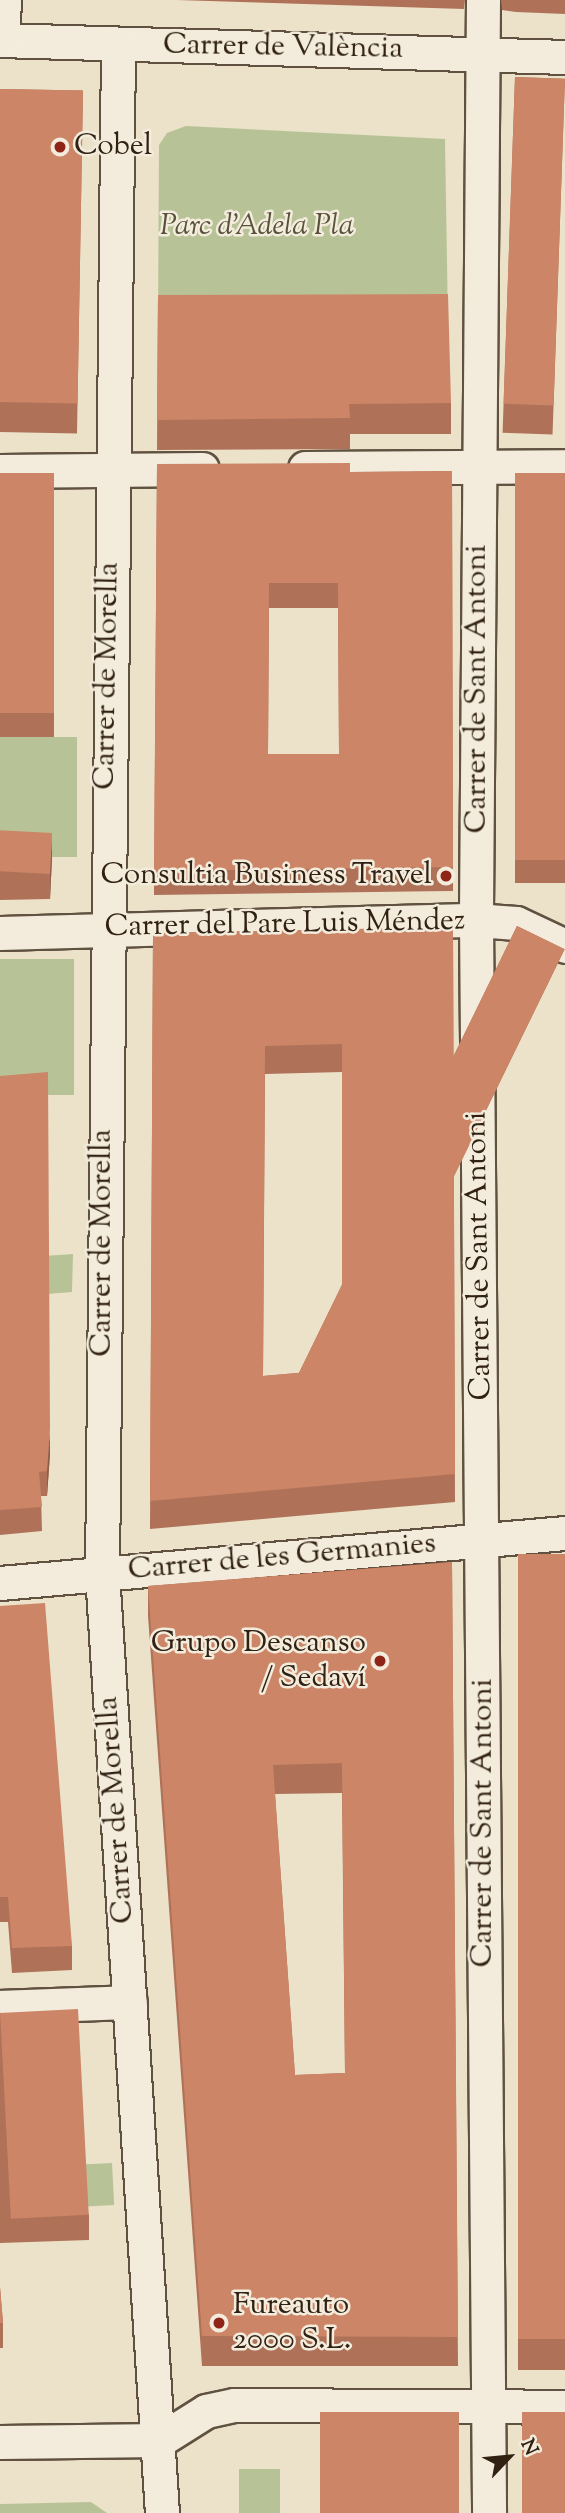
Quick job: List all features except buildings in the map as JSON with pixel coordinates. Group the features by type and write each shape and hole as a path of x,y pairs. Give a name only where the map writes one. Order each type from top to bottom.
{"street":[{"path":"1,40 4,0"},
{"name":"Carrer de Sant Antoni","path":"483,0 484,53 478,96 476,920 484,1541 489,2513"},
{"name":"Carrer de València","path":"1,40 565,57"},
{"name":"Carrer de Morella","path":"118,44 106,929 102,1573 160,2440 162,2513"},
{"path":"0,471 565,466"},
{"name":"Carrer del Pare Luis Méndez","path":"0,933 476,920 516,923 565,946"},
{"name":"Carrer de les Germanies","path":"0,1583 565,1533"},
{"path":"0,2007 130,2002"},
{"path":"0,2442 160,2440 206,2411 234,2405 565,2407"}],"green space":[{"name":"Parc d'Adela Pla","path":"186,126 445,139 448,324 158,325 159,145 167,133"},
{"path":"0,737 77,737 77,857 0,857"},
{"path":"0,959 74,959 74,1095 0,1095"},
{"path":"73,1254 72,1292 47,1294 0,1259"},
{"path":"112,2163 114,2205 2,2211 0,2169"},
{"path":"239,2469 280,2469 280,2513 239,2513"},
{"path":"91,2502 107,2513 0,2513 0,2504"}],"place":[{"name":"Cobel","path":"60,147"},
{"name":"Consultia Business Travel","path":"446,876"},
{"name":"Grupo Descanso / Sedaví","path":"380,1661"},
{"name":"Fureauto 2000 S.L.","path":"219,2323"}]}
